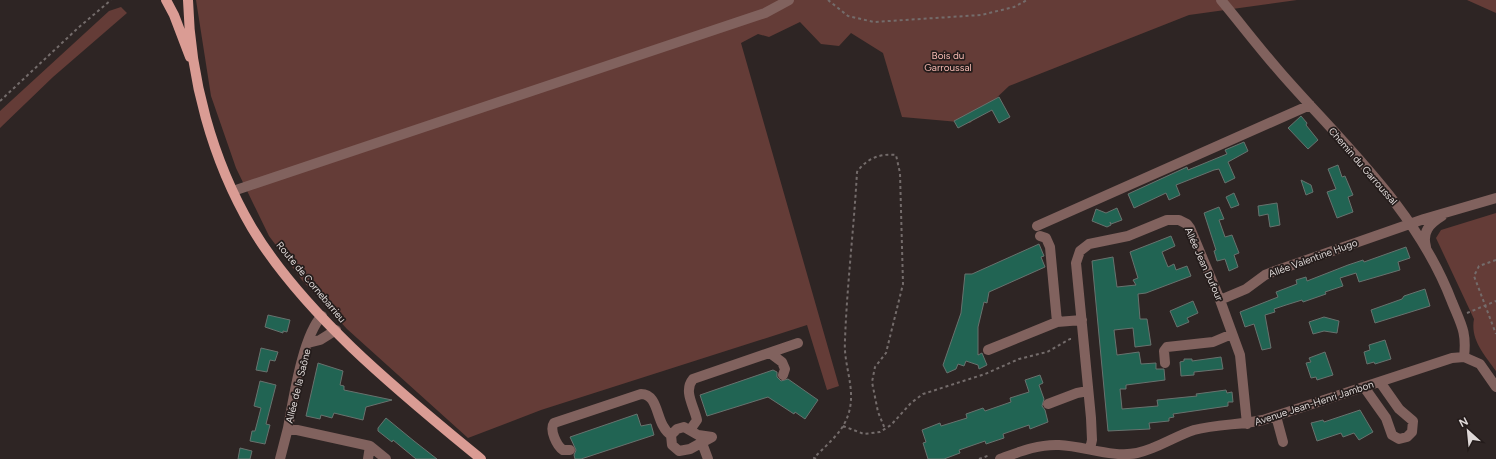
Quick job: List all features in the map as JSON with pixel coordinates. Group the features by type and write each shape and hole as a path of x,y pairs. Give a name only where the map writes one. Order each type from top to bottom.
{"main road":[{"name":"Route de Cornebarrieu","path":"166,0 174,15 195,72 213,137 233,190 253,228 269,252 322,316 336,330 409,398 481,459"},
{"name":"Route de Cornebarrieu","path":"188,0 195,72"}],"street":[{"path":"233,190 765,13 789,0"},
{"name":"Chemin du Garroussal","path":"1221,0 1281,73 1380,183 1410,224 1438,267 1462,317 1465,336 1464,357"},
{"path":"1056,322 1050,247 1046,238 1038,231 1310,105"},
{"path":"1427,249 1424,236 1428,228 1435,220 1449,213 1496,198"},
{"name":"Allée Valentine Hugo","path":"1220,300 1246,289 1270,273 1410,224 1449,213"},
{"name":"Allée Jean Dufour","path":"1095,453 1092,440 1076,263 1078,254 1092,243 1111,240 1139,232 1170,219 1182,221 1190,228 1220,300 1241,360 1247,424"},
{"name":"Allée de la Saône","path":"280,459 304,353 312,330 322,316"},
{"path":"988,350 1056,322 1082,320"},
{"name":"Allée de la Saône","path":"308,343 320,340 336,330"},
{"path":"1165,363 1164,351 1167,347 1213,342 1232,334"},
{"path":"690,430 697,420 688,392 689,383 693,379 798,343"},
{"path":"770,353 784,364 785,369 783,375"},
{"path":"1464,357 1480,364 1496,387"},
{"name":"Avenue Jean-Henri Jambon","path":"1000,459 1043,446 1067,445 1095,453 1137,453 1207,426 1247,424 1276,416 1452,358 1464,357"},
{"path":"1364,387 1386,418 1392,435 1399,439 1407,437 1412,432 1413,421 1399,409 1380,382"},
{"path":"1048,404 1077,393 1088,391"},
{"path":"570,450 561,449 557,443 552,429 554,423 641,394 647,394 652,397 662,426 671,435 672,445 679,451 685,451 712,437 698,436 690,430 680,428 671,435"},
{"path":"1276,416 1283,442"},
{"name":"Allée de la Saône","path":"288,428 370,446 386,459"},
{"path":"702,443 708,459"},
{"path":"368,459 370,446"}],"path":[{"path":"0,101 78,28 111,0"},
{"path":"828,0 848,16 874,22 980,15 1014,7 1027,0"},
{"path":"816,459 814,458 843,426 849,412 852,388 844,342 857,172 864,163 885,154 896,155 900,173 903,284 886,354 875,367 872,382 878,412 885,429"},
{"path":"1496,260 1479,266 1475,273 1475,279 1484,306 1496,334"},
{"path":"1462,317 1496,301"},
{"path":"843,426 869,435 885,429 911,403 930,391 985,374 1019,359 1047,352 1070,339 1083,338"}],"green space":[{"name":"Bois du Garroussal","path":"196,0 1297,0 1189,15 1009,86 970,123 902,117 883,53 851,33 839,46 821,44 800,22 769,37 758,34 741,43 839,386 827,390 807,325 541,410 468,438 347,329 302,280 269,236 236,168 211,96"},
{"path":"1467,0 1496,0 1496,13"},
{"path":"121,7 127,13 53,77 0,128 0,111 109,11"},
{"path":"1496,213 1496,371 1479,347 1474,334 1474,319 1436,238 1441,230"}],"building":[{"path":"999,97 1010,117 999,123 992,110 958,128 954,121"},
{"path":"1301,116 1318,140 1308,149 1288,128"},
{"path":"1244,142 1248,151 1228,162 1235,178 1225,183 1219,169 1214,170 1176,185 1180,195 1169,200 1166,193 1134,208 1128,194 1187,167 1188,170 1227,154 1225,150"},
{"path":"1338,165 1342,177 1345,176 1353,195 1348,197 1353,212 1337,218 1327,192 1336,189 1328,169"},
{"path":"1301,180 1311,185 1313,192 1306,195"},
{"path":"1234,193 1239,205 1231,208 1226,197"},
{"path":"1277,203 1280,225 1270,227 1268,214 1259,216 1258,206"},
{"path":"1219,207 1224,219 1219,220 1225,237 1232,235 1239,253 1234,255 1238,267 1229,271 1225,259 1217,261 1214,251 1216,250 1204,213"},
{"path":"1117,208 1122,220 1111,224 1110,222 1111,225 1107,227 1092,221 1096,209 1106,213"},
{"path":"1171,236 1175,246 1162,252 1168,267 1174,264 1176,270 1187,266 1191,276 1146,293 1138,294 1140,319 1147,319 1151,345 1135,347 1133,328 1114,330 1117,355 1139,352 1141,364 1156,363 1156,369 1164,369 1165,380 1126,385 1126,389 1120,389 1122,409 1158,406 1157,400 1197,396 1196,394 1226,390 1227,393 1232,392 1233,402 1228,402 1228,406 1173,414 1174,417 1169,418 1169,421 1149,423 1150,429 1108,431 1092,261 1113,257 1117,287 1136,285 1133,280 1138,278 1130,252"},
{"path":"1039,244 1044,256 1041,257 1045,267 989,292 987,303 984,302 978,327 978,355 982,353 987,365 979,369 978,365 966,361 964,366 958,364 956,369 947,373 943,365 961,313 965,274 972,274"},
{"path":"1406,247 1410,258 1398,262 1400,270 1359,282 1356,273 1340,278 1343,286 1303,302 1302,300 1274,309 1275,312 1265,315 1271,348 1262,350 1254,324 1245,327 1240,312 1278,297 1276,292 1297,284 1296,280 1306,277 1307,281 1348,265 1363,260 1364,262"},
{"path":"1425,289 1430,306 1375,323 1371,310"},
{"path":"1193,301 1198,313 1187,318 1189,322 1177,327 1170,311"},
{"path":"268,315 290,320 287,332 283,331 283,333 265,327"},
{"path":"1324,317 1339,321 1337,333 1324,331 1313,334 1309,322"},
{"path":"1385,340 1391,359 1375,364 1374,362 1367,364 1364,352 1370,350 1369,345"},
{"path":"261,348 278,352 275,361 270,360 267,372 256,370"},
{"path":"1325,352 1333,375 1317,380 1316,377 1311,378 1306,363 1311,362 1309,358"},
{"path":"1221,357 1223,369 1194,372 1194,375 1181,376 1180,362 1184,361 1184,359 1192,359 1192,361"},
{"path":"318,363 343,371 340,385 344,386 344,390 392,400 366,407 363,420 334,413 332,418 321,415 320,419 306,416"},
{"path":"773,370 777,372 777,377 781,381 788,379 818,400 805,419 795,412 794,414 768,397 707,416 700,395"},
{"path":"1040,375 1043,383 1039,385 1044,399 1042,406 1045,410 1048,422 1030,429 1029,425 1003,434 1004,438 986,444 985,441 959,450 960,453 944,459 928,459 923,443 926,442 922,430 940,423 941,426 967,418 966,414 983,408 985,411 1011,402 1010,398 1029,392 1025,380"},
{"path":"260,381 276,385 266,424 270,425 265,444 250,441 252,431 255,431 261,408 254,406"},
{"path":"1360,410 1373,432 1359,440 1354,433 1343,437 1341,433 1317,441 1311,423 1323,420 1324,422"},
{"path":"637,414 641,426 651,424 654,435 581,459 575,459 574,455 576,450 570,437"},
{"path":"386,418 437,459 416,459 393,440 392,442 378,431 378,428"},
{"path":"240,448 252,451 250,459 238,459"}]}
